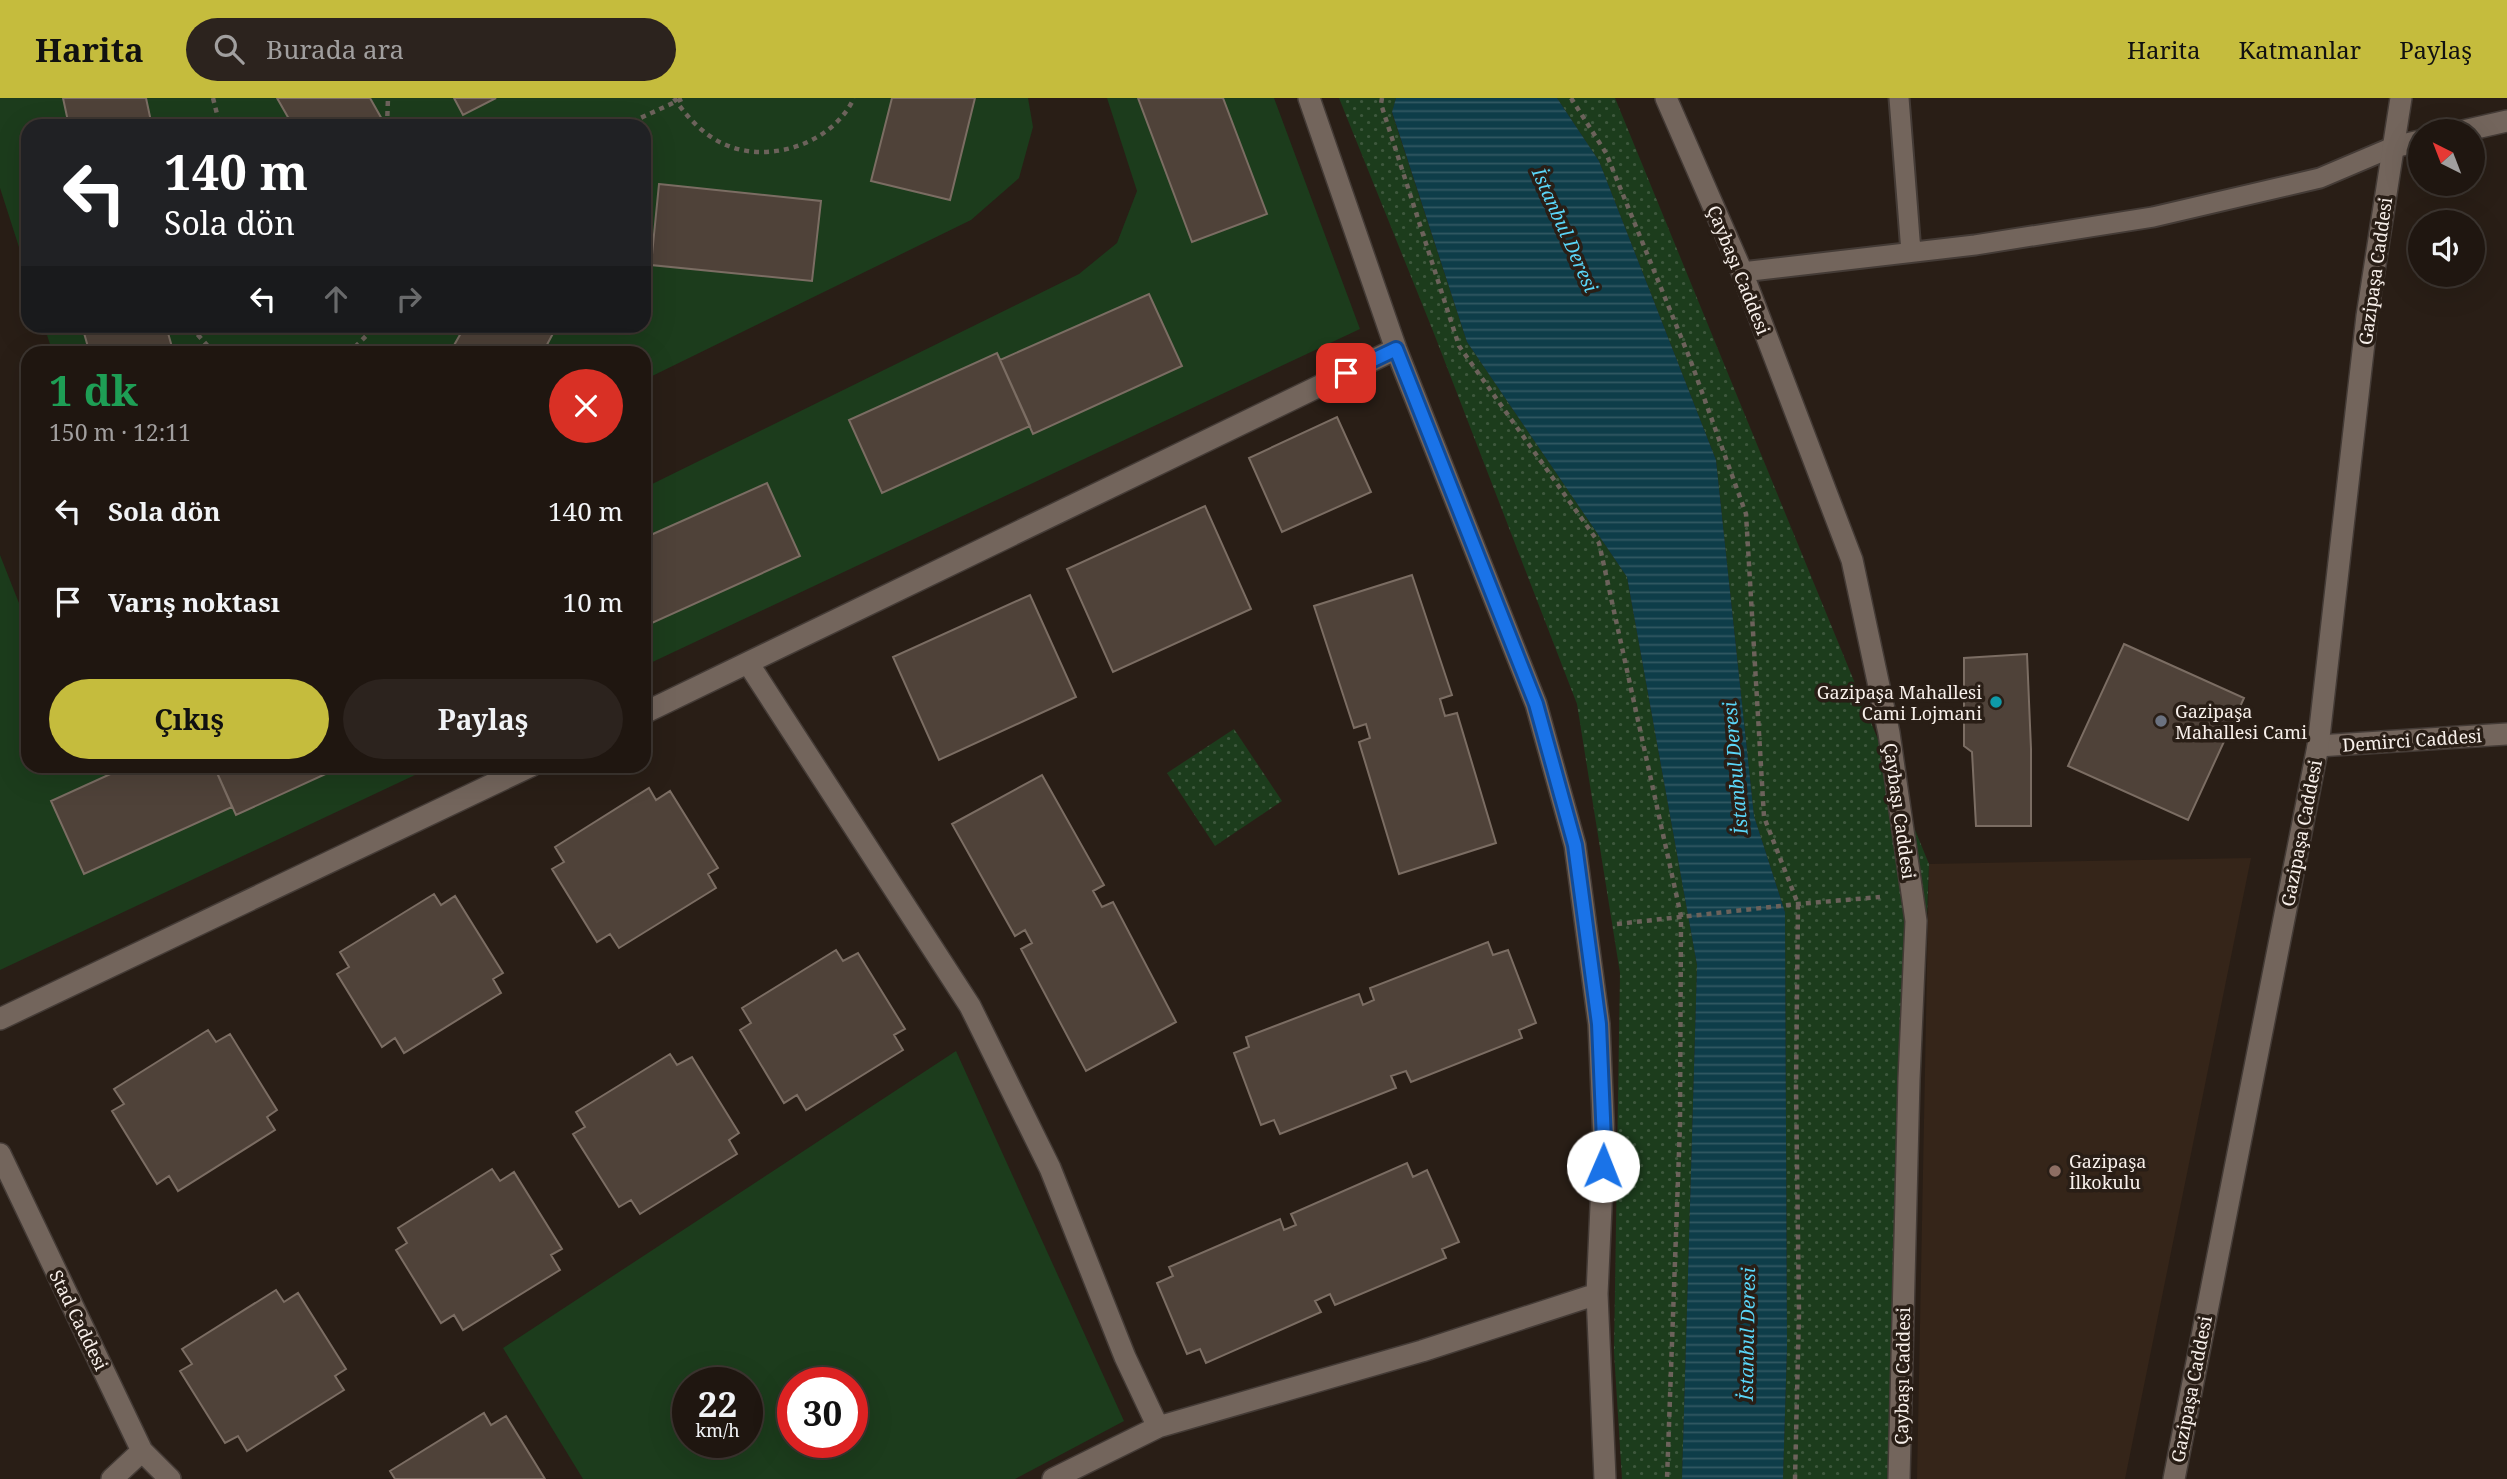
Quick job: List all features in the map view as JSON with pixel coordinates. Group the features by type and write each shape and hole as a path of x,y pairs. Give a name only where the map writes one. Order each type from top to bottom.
{"street":[{"path":"1308,98 1396,349 1536,704 1575,845 1599,1024 1604,1141 1597,1294 1605,1479"},
{"name":"Çaybaşı Caddesi","path":"1666,98 1742,272 1852,560 1889,733 1916,921 1909,1079 1899,1479"},
{"name":"Gazipaşa Caddesi","path":"2174,1479 2318,746 2367,316 2401,98"},
{"path":"2485,126 2507,121"},
{"path":"2393,147 2408,144"},
{"path":"651,710 1396,349"},
{"path":"748,663 970,1006 1050,1168 1125,1357 1158,1427"},
{"name":"Demirci Caddesi","path":"2318,746 2507,734"},
{"path":"0,1019 516,773"},
{"name":"Stad Caddesi","path":"0,1154 142,1451 170,1479"},
{"path":"1053,1479 1158,1427 1422,1351 1597,1294"},
{"path":"113,1479 142,1451"}],"lane":[{"path":"1899,98 1911,252"},
{"path":"1742,272 1975,244 2153,217 2320,178 2393,147"}],"path":[{"path":"213,98 218,119"},
{"path":"387,119 388,98"},
{"path":"637,119 684,98"},
{"path":"675,100 698,128 727,145 761,152 794,148 825,132 849,108 854,98"},
{"path":"1382,98 1381,104 1460,346 1599,543 1681,916 1680,1125 1667,1479"},
{"path":"1571,98 1606,153 1690,359 1746,514 1764,817 1798,904 1796,1087 1799,1313 1795,1479"},
{"path":"356,346 368,333"},
{"path":"1586,928 1798,904 1912,895"}],"shaded area":[{"name":"Gazipaşa İlkokulu","path":"2251,858 2125,1479 1917,1479 1929,864"}],"green space":[{"path":"0,98 1028,98 1033,127 1019,178 971,220 651,377 651,346 51,346 46,333 651,333 651,119 21,119 21,253 0,188"},
{"path":"1107,98 1274,98 1360,329 651,663 651,485 1079,274 1117,243 1137,191"},
{"path":"1339,98 1396,98 1392,113 1467,342 1627,577 1697,965 1682,1479 1622,1479 1614,1352 1620,973 1577,704 1433,331"},
{"path":"1557,98 1615,98 1929,864 1905,1479 1783,1479 1787,1347 1785,912 1754,816 1716,460 1599,161"},
{"path":"0,555 21,608 21,773 419,773 0,970"},
{"path":"1234,729 1282,801 1215,846 1167,773"},
{"path":"956,1051 1124,1421 1015,1479 583,1479 503,1348"}],"water":[{"name":"İstanbul Deresi","path":"1396,98 1557,98 1599,161 1716,460 1754,816 1785,912 1787,1347 1783,1479 1682,1479 1697,965 1627,577 1467,342 1392,112"}],"building":[{"path":"63,98 146,98 150,119 68,119"},
{"path":"277,98 370,98 382,119 289,119"},
{"path":"454,98 496,98 463,115"},
{"path":"892,98 975,98 950,200 871,181"},
{"path":"1138,98 1223,98 1267,214 1192,242"},
{"path":"659,184 821,201 812,281 651,265"},
{"path":"1149,294 1182,366 1033,434 1000,360"},
{"path":"84,333 168,333 172,346 88,346"},
{"path":"461,333 553,333 546,346 454,346"},
{"path":"997,353 1030,426 882,493 849,420"},
{"path":"1337,417 1371,492 1282,532 1249,458"},
{"path":"767,483 800,556 652,623 651,535"},
{"path":"1205,506 1251,609 1113,672 1067,569"},
{"path":"1412,575 1452,695 1440,699 1445,716 1457,713 1496,843 1399,874 1359,742 1370,738 1366,724 1354,728 1314,606"},
{"path":"1030,595 1076,697 939,760 893,657"},
{"name":"Gazipaşa Mahallesi Cami","path":"2124,644 2244,698 2188,820 2068,766"},
{"name":"Gazipaşa Mahallesi Cami Lojmani","path":"2027,654 2031,826 1976,826 1972,752 1964,746 1964,658"},
{"path":"113,773 217,773 232,807 84,874 51,801"},
{"path":"217,773 328,773 236,815"},
{"path":"1042,775 1104,885 1093,891 1102,907 1113,902 1176,1022 1086,1071 1021,949 1032,943 1025,930 1015,936 952,824"},
{"path":"649,788 656,800 670,791 718,868 708,874 716,888 619,948 610,934 597,942 552,869 564,862 555,847"},
{"path":"434,894 441,905 455,896 503,973 493,979 501,993 404,1053 395,1038 382,1047 337,974 349,967 340,952"},
{"path":"1488,942 1493,955 1508,950 1536,1023 1519,1030 1522,1038 1411,1082 1406,1071 1391,1076 1396,1088 1280,1134 1274,1120 1261,1125 1234,1053 1249,1047 1246,1037 1359,994 1363,1005 1374,1000 1370,988"},
{"path":"836,950 843,961 858,953 905,1029 894,1035 903,1050 806,1110 797,1095 784,1103 740,1030 751,1023 742,1008"},
{"path":"208,1030 216,1042 230,1034 277,1110 267,1117 275,1130 178,1191 169,1176 157,1184 112,1111 124,1104 114,1089"},
{"path":"670,1054 677,1065 692,1057 739,1133 729,1140 737,1154 640,1214 631,1200 619,1207 573,1134 585,1127 576,1112"},
{"path":"1407,1163 1413,1177 1427,1170 1459,1242 1442,1249 1446,1258 1335,1305 1330,1294 1315,1301 1321,1312 1206,1363 1200,1349 1187,1354 1157,1283 1173,1276 1169,1267 1280,1219 1284,1230 1296,1225 1291,1214"},
{"path":"492,1169 500,1181 514,1172 562,1249 551,1255 560,1270 463,1330 454,1315 441,1323 396,1250 407,1243 398,1228"},
{"path":"276,1290 284,1302 298,1293 346,1369 335,1376 344,1390 247,1451 238,1436 225,1443 180,1371 192,1364 182,1349"},
{"path":"484,1413 491,1425 506,1416 545,1479 395,1479 390,1471"}],"place":[{"name":"Gazipaşa Mahallesi Cami Lojmani","path":"1996,702"},
{"name":"Gazipaşa Mahallesi Cami","path":"2161,721"},
{"name":"Gazipaşa İlkokulu","path":"2055,1171"}],"route":[{"path":"1346,373 1396,349 1536,704 1575,845 1599,1024 1603,1166"}]}
